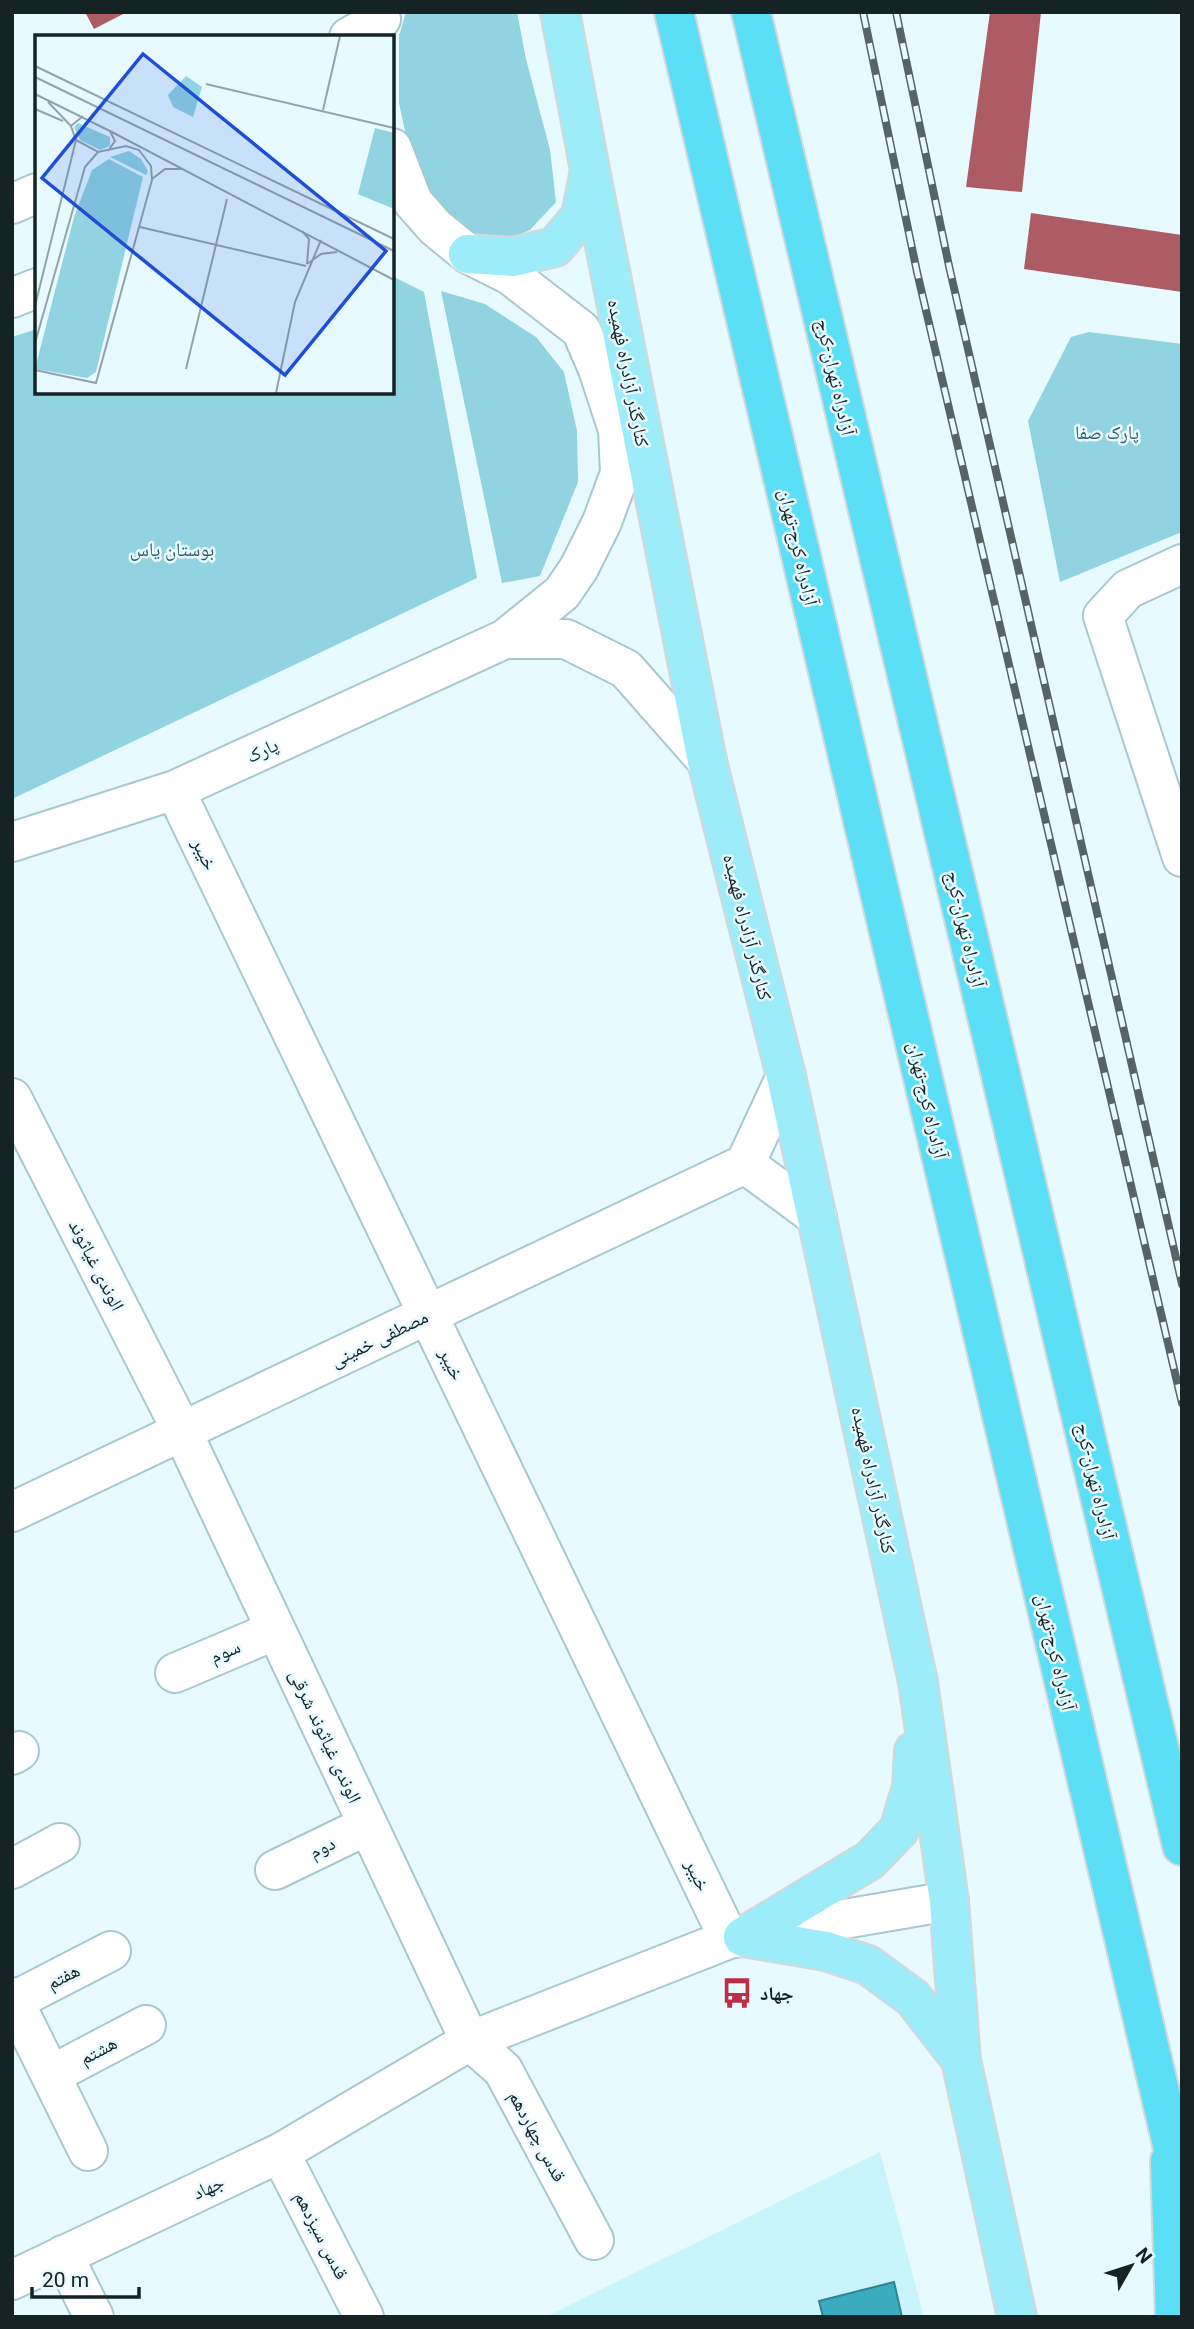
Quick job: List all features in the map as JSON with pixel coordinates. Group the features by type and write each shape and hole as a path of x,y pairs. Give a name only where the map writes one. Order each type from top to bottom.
{"highway":[{"name":"آزادراه کرج-تهران","path":"674,12 1182,2187"},
{"name":"آزادراه تهران-کرج","path":"751,12 1182,1846"},
{"path":"1169,2137 1175,2317"}],"main road":[{"name":"کنارگذر آزادراه فهمیده","path":"560,12 707,761 786,1076 918,1682"},
{"path":"468,254 513,257 555,247 581,216 590,170"},
{"path":"618,430 660,532"},
{"path":"918,1682 949,1901 961,2060 1017,2317"},
{"path":"736,1938 870,1860 899,1830 912,1787 918,1682"},
{"path":"736,1938 826,1951 868,1965 913,1998 961,2060"}],"street":[{"path":"394,158 403,201 468,254 510,275 581,330 598,369 618,430 620,473 602,522 579,568 562,593 505,639"},
{"path":"12,204 35,194"},
{"path":"12,299 35,289"},
{"path":"1182,564 1128,590 1103,616 1182,857"},
{"path":"505,639 566,639 626,669 707,761"},
{"name":"پارک","path":"12,842 174,790 505,639"},
{"name":"خیبر","path":"174,790 428,1314 736,1938"},
{"path":"786,1076 745,1164 817,1217"},
{"name":"الوندی غیاثوند","path":"12,1098 182,1431"},
{"name":"مصطفی خمینی","path":"12,1512 745,1164"},
{"name":"الوندی غیاثوند شرقی","path":"182,1431 470,2042"},
{"name":"سوم","path":"175,1673 276,1630"},
{"name":"دوم","path":"275,1870 368,1825"},
{"path":"12,1869 60,1843"},
{"name":"جهاد","path":"12,2280 280,2153 470,2042 736,1938 949,1901"},
{"name":"هفتم","path":"13,1999 111,1951"},
{"path":"13,1999 88,2151"},
{"name":"هشتم","path":"51,2075 146,2025"},
{"name":"قدس چهاردهم","path":"470,2042 503,2070 594,2240"},
{"name":"قدس سیزدهم","path":"280,2153 364,2317"},
{"path":"63,2255 94,2317"}],"shaded area":[{"path":"880,2152 924,2317 545,2317"},
{"path":"894,2282 902,2317 823,2317 819,2301"}],"green space":[{"path":"406,12 517,12 526,59 550,150 556,202 530,230 502,242 470,234 435,201 412,163 399,103 399,36"},
{"name":"بوستان یاس","path":"394,277 424,292 477,578 12,799 12,337 35,330 35,394 394,394"},
{"path":"441,291 485,304 536,337 564,372 577,431 578,482 540,576 502,583"},
{"name":"پارک صفا","path":"1089,332 1182,344 1182,532 1060,582 1028,421 1071,337"}],"building":[{"path":"85,12 127,12 94,29"},
{"path":"990,12 1041,12 1022,192 966,187"},
{"path":"1031,213 1182,235 1182,292 1024,269"}],"railway":[{"path":"863,12 917,272 1182,1403"},
{"path":"896,12 949,266 1182,1284"}],"place":[{"name":"جهاد","path":"737,1993"}]}
